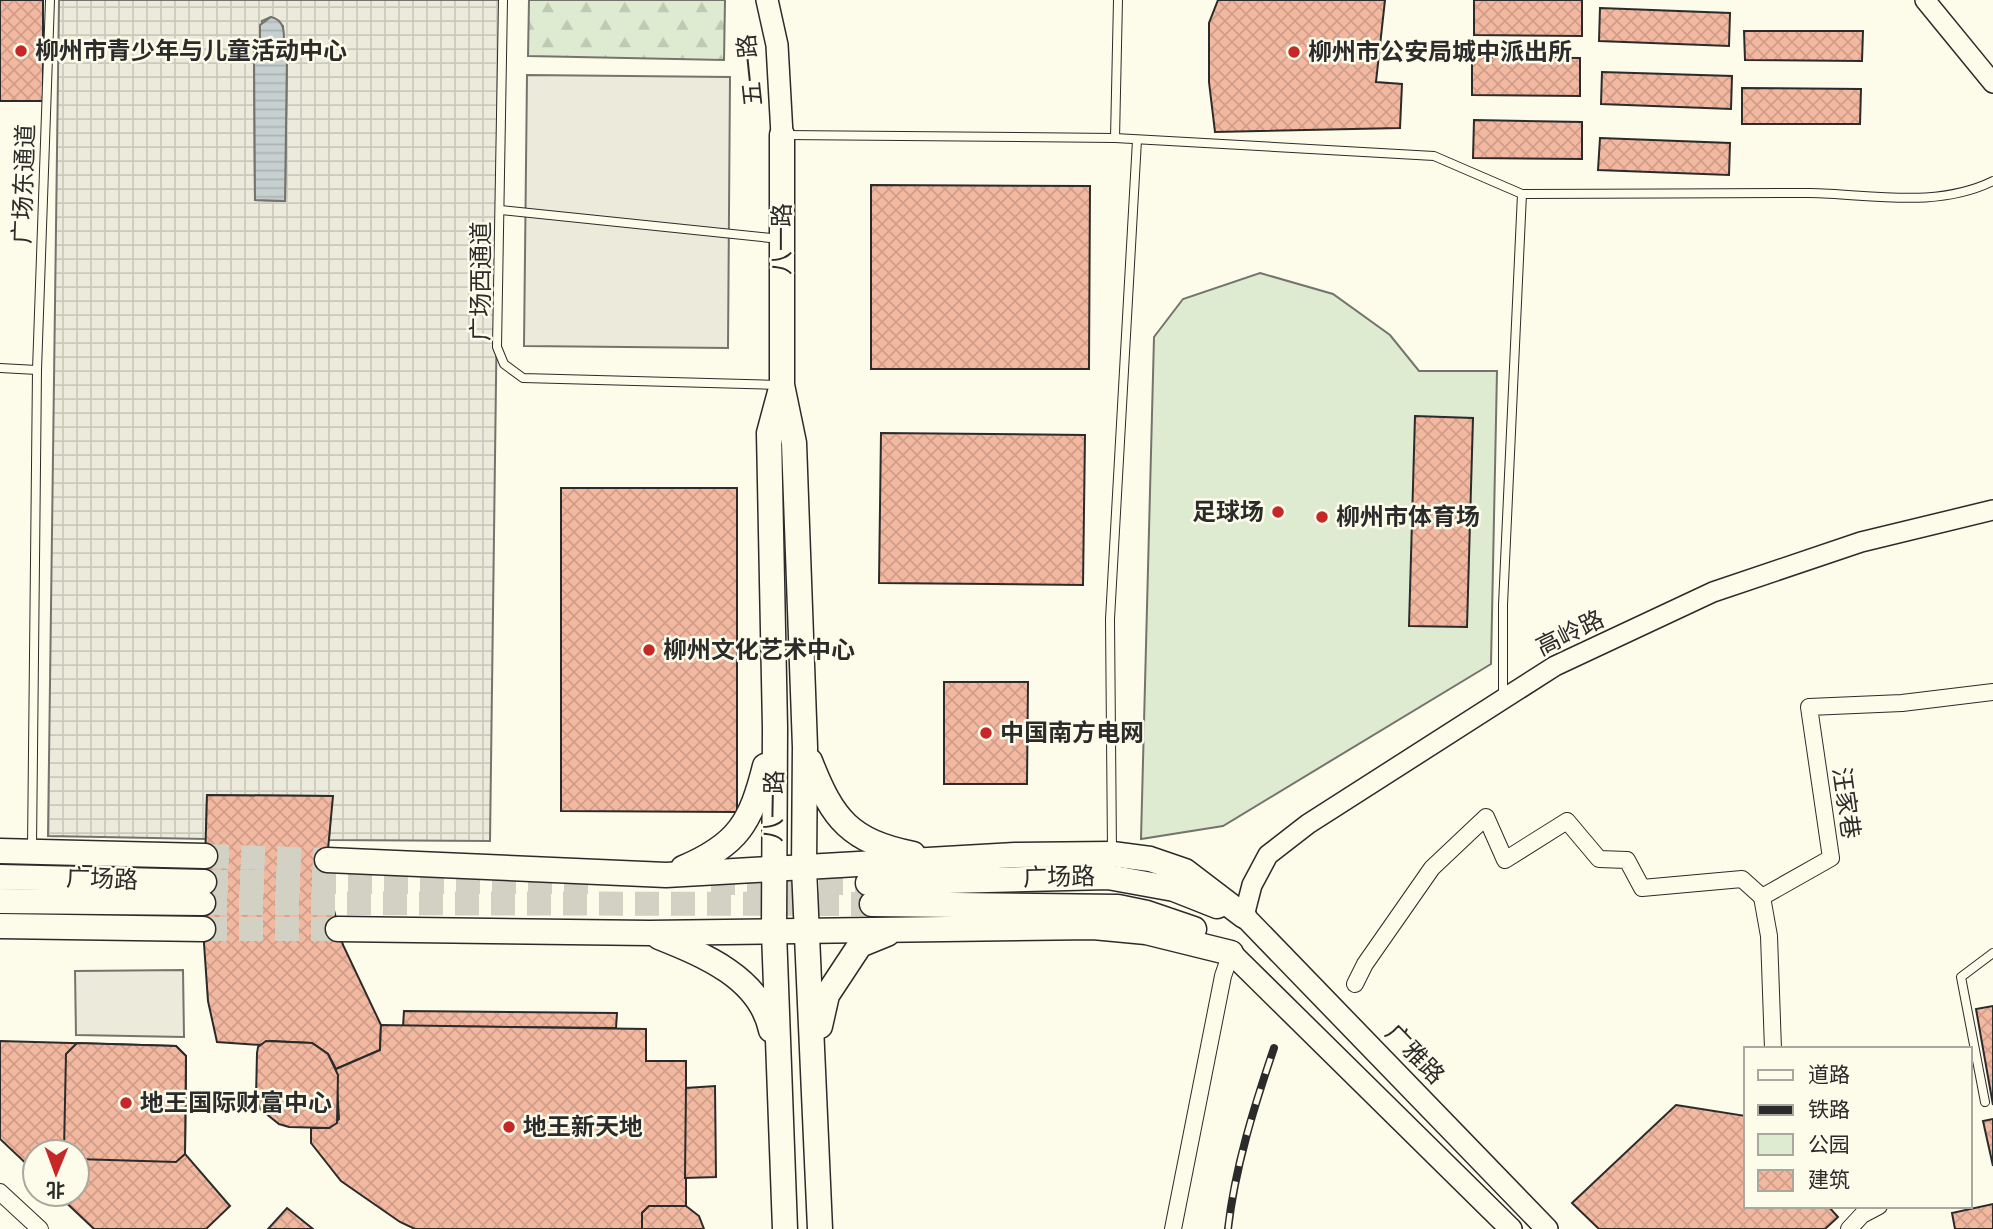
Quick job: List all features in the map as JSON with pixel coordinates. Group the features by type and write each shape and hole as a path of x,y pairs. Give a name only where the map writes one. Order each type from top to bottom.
{"main road":[{"name":"五一路","path":"766,0 776,46 782,135"},
{"path":"776,46 780,0"},
{"name":"八一路","path":"782,135 782,385 794,443 805,747 804,868 820,1229"},
{"name":"八一路","path":"782,385 769,433 775,728 774,932 785,1229"},
{"path":"666,875 710,857 740,832 757,797 775,728"},
{"path":"805,747 825,801 853,831 869,843 885,849 945,861"},
{"path":"0,851 205,856"},
{"path":"327,860 666,875 1028,855 1112,855 1150,859 1185,871 1244,916"},
{"name":"广场路","path":"0,877 204,892 0,901"},
{"name":"广场路","path":"1231,953 1206,933 1147,913 1118,908 870,893 1108,877 1174,889 1244,916"},
{"name":"广雅路","path":"1244,916 1547,1229"},
{"path":"0,926 203,929"},
{"path":"338,929 649,933 1093,927 1146,932 1231,953 1510,1229"},
{"path":"812,1057 827,995 860,945 898,929"},
{"path":"649,933 720,964 741,982 767,1010 779,1063"}],"street":[{"path":"1925,0 1993,83"},
{"name":"高岭路","path":"1244,916 1252,884 1268,855 1308,824 1555,666 1713,592 1861,542 1993,509"},
{"name":"汪家巷","path":"1762,897 1831,858 1809,707 1902,703 1993,692"},
{"path":"1355,984 1365,964 1432,868 1486,817 1505,860 1567,821 1600,859 1627,860 1642,888 1742,879 1762,897 1769,936 1773,1047"},
{"path":"1173,1229 1220,989 1231,953"},
{"path":"0,1192 40,1229"},
{"path":"1849,1229 1856,1211"}],"lane":[{"name":"广场东通道","path":"32,852 37,370 50,0"},
{"name":"广场西通道","path":"503,0 497,347 504,364 523,378 782,385"},
{"path":"1115,138 1118,0"},
{"path":"782,135 1115,138 1434,156 1522,194 1810,193 1864,194 1892,200 1973,191 1993,181"},
{"path":"1112,855 1110,619 1137,140"},
{"path":"1503,699 1503,605 1522,194"},
{"path":"500,210 783,239"},
{"path":"0,368 37,370"},
{"path":"1985,1102 1961,976 1993,953"}],"green space":[{"path":"529,0 725,0 724,60 528,56"},
{"name":"柳州市体育场","path":"1260,273 1333,294 1390,335 1419,371 1497,371 1491,664 1223,826 1141,839 1154,337 1183,299"}],"shaded area":[{"path":"59,0 501,0 490,841 329,840 332,796 207,795 206,839 48,836","holes":["271,17 283,26 284,52 287,53 285,201 255,200 254,52 260,52 262,21"]},
{"path":"271,17 282,26 284,52 287,53 285,201 255,200 254,52 260,52 260,25"},
{"path":"527,75 730,77 728,348 524,346"},
{"path":"183,970 184,1037 76,1035 75,971"}],"building":[{"name":"柳州市青少年与儿童活动中心","path":"0,0 43,0 43,101 0,101"},
{"name":"柳州市公安局城中派出所","path":"1218,0 1385,0 1376,82 1402,84 1400,128 1215,132 1209,82 1209,23"},
{"path":"1474,0 1582,0 1582,36 1474,35"},
{"path":"1600,8 1730,13 1729,46 1599,41"},
{"path":"1744,31 1863,31 1862,61 1745,60"},
{"path":"1472,57 1580,58 1580,96 1472,95"},
{"path":"1602,72 1732,76 1731,109 1601,104"},
{"path":"1742,88 1861,89 1860,124 1742,124"},
{"path":"1474,120 1582,122 1582,159 1473,158"},
{"path":"1600,138 1730,143 1729,175 1598,170"},
{"path":"871,185 1090,186 1089,369 871,369"},
{"path":"1415,416 1473,418 1467,627 1409,626"},
{"path":"881,433 1085,435 1083,585 879,583"},
{"name":"柳州文化艺术中心","path":"561,488 737,488 737,812 561,811"},
{"name":"中国南方电网","path":"944,682 1028,682 1027,784 944,784"},
{"path":"207,795 333,796 327,860 329,891 343,945 381,1025 380,1050 336,1069 328,1054 312,1043 271,1041 260,1045 217,1042 208,1001 203,929"},
{"path":"1993,1006 1993,1105 1976,1009"},
{"path":"404,1011 617,1013 616,1028 403,1026"},
{"name":"地王新天地","path":"381,1025 646,1029 646,1061 686,1061 686,1206 649,1206 642,1213 642,1229 415,1229 400,1222 341,1181 311,1143 311,1128 329,1128 339,1119 336,1069 380,1050"},
{"path":"0,1041 176,1046 186,1056 185,1154 230,1206 206,1229 94,1229 72,1208 91,1208 91,1138 21,1138 21,1159 0,1139"},
{"path":"266,1041 312,1043 328,1054 338,1075 337,1123 329,1128 289,1127 279,1124 260,1109 256,1097 257,1053 258,1047"},
{"name":"地王国际财富中心","path":"77,1043 176,1046 186,1056 185,1154 176,1162 91,1159 91,1138 64,1138 66,1054"},
{"path":"715,1086 716,1177 685,1178 686,1088"},
{"path":"1676,1105 1744,1116 1744,1208 1830,1208 1838,1217 1825,1229 1599,1229 1572,1203"},
{"path":"1993,1119 1993,1166 1983,1121"},
{"path":"1993,1204 1993,1229 1955,1229 1952,1213"},
{"path":"649,1206 686,1206 699,1216 704,1229 642,1229 642,1213"},
{"path":"287,1208 313,1229 268,1229"}],"tunnel":[{"path":"205,856 327,860"},
{"path":"204,882 591,882"},
{"path":"711,883 868,883"},
{"path":"203,903 872,904"},
{"path":"203,929 338,929"}],"railway":[{"path":"1228,1229 1240,1160 1274,1048"}],"place":[{"name":"柳州市青少年与儿童活动中心","path":"21,51"},
{"name":"柳州市公安局城中派出所","path":"1294,52"},
{"name":"足球场","path":"1278,512"},
{"name":"柳州市体育场","path":"1322,517"},
{"name":"柳州文化艺术中心","path":"649,650"},
{"name":"中国南方电网","path":"986,733"},
{"name":"地王国际财富中心","path":"126,1103"},
{"name":"地王新天地","path":"509,1127"}]}
